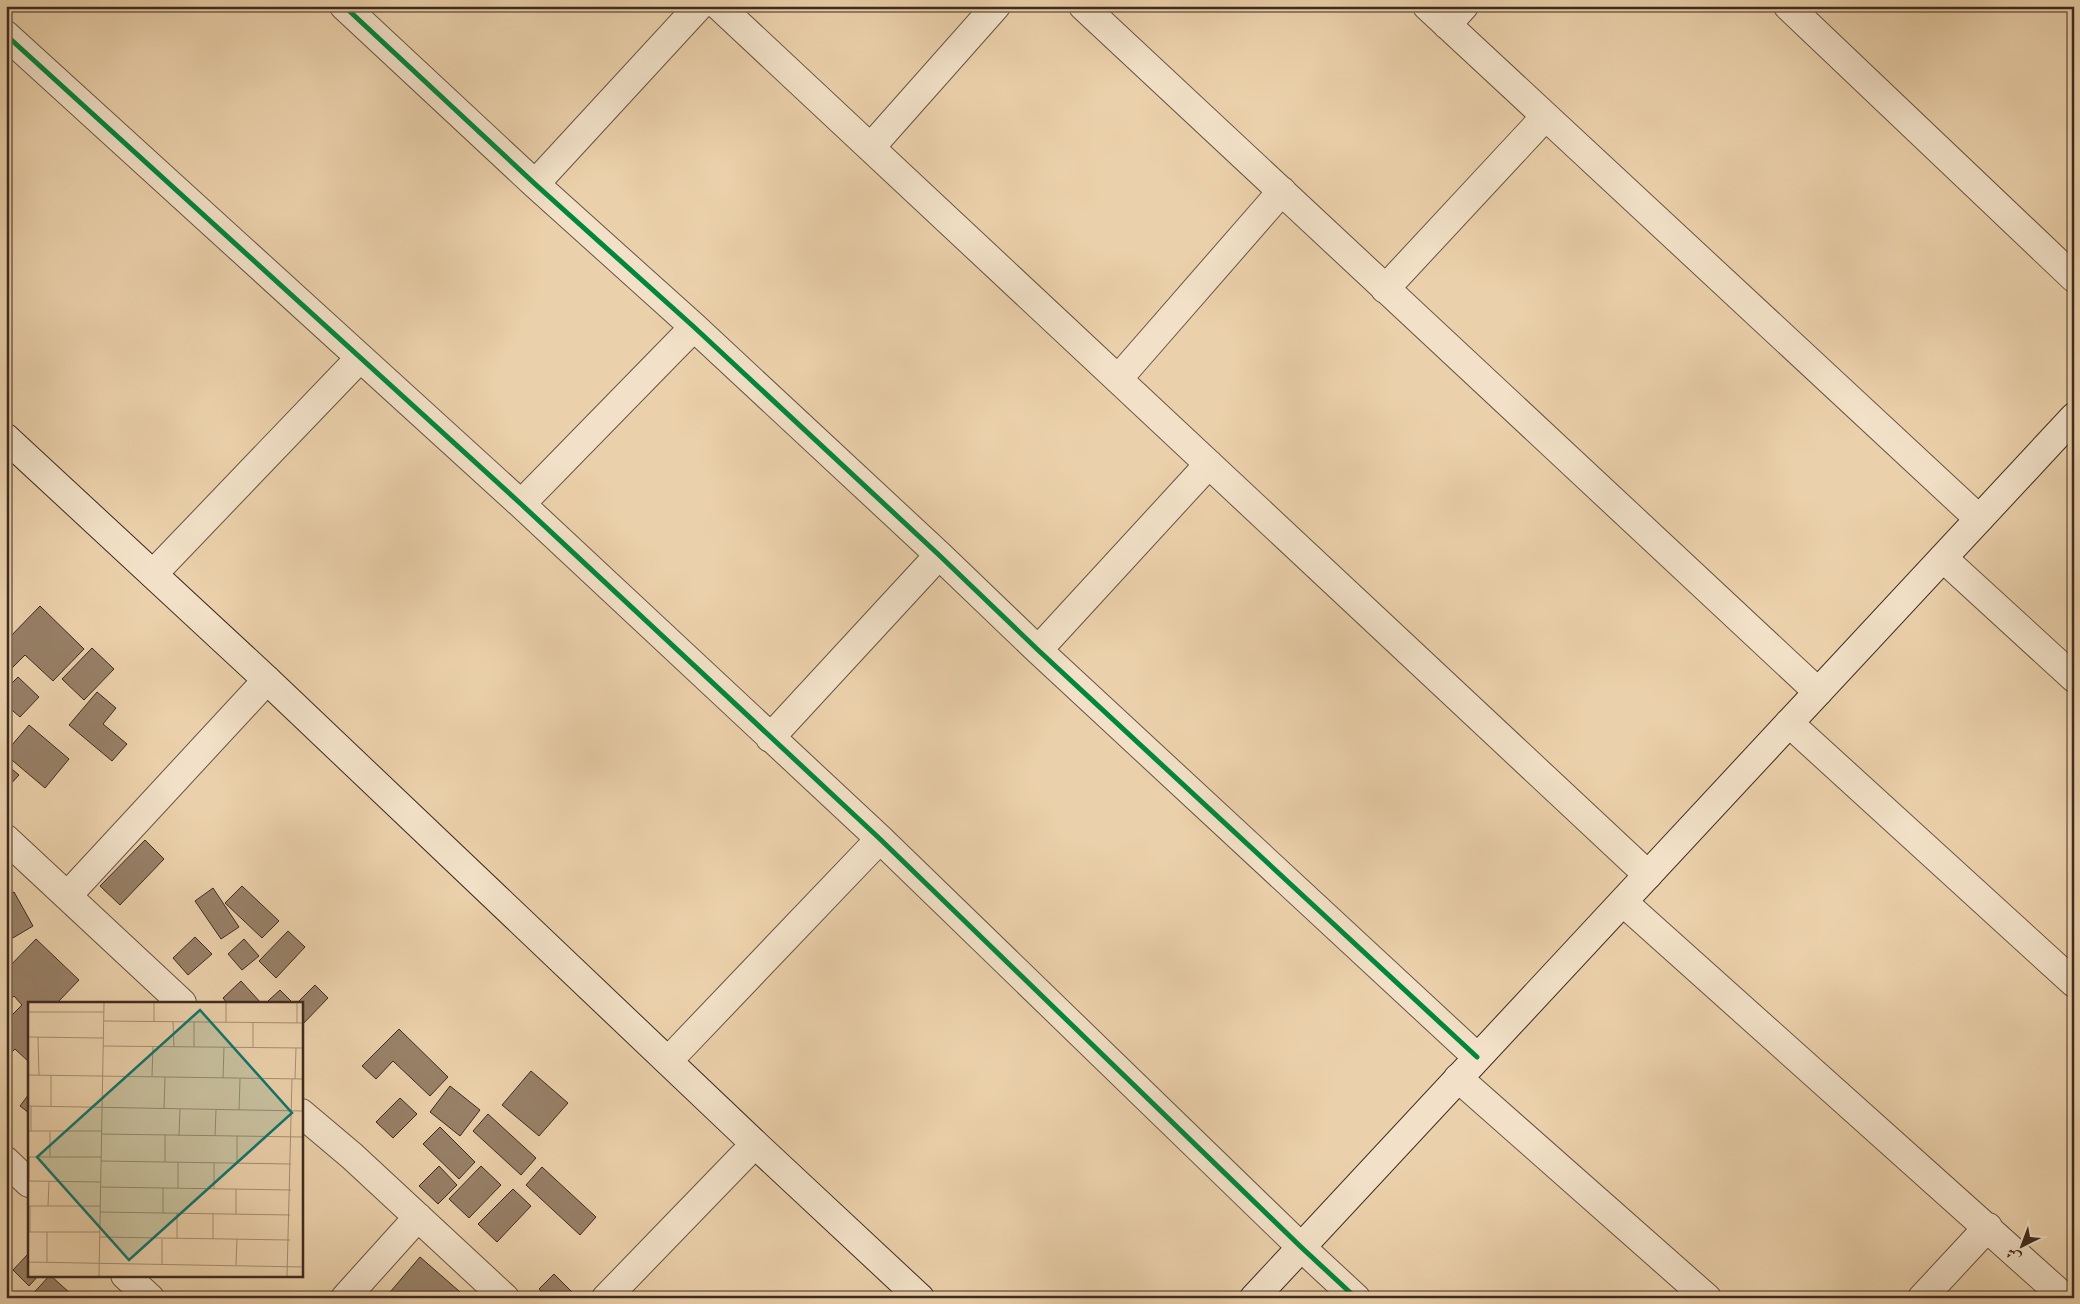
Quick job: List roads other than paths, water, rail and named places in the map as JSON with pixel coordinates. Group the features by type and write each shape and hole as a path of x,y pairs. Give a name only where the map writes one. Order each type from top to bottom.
{"street":[{"path":"344,6 535,184 694,327 1038,650 1477,1057"},
{"path":"535,184 699,6"},
{"path":"720,6 1648,875"},
{"path":"871,148 996,6"},
{"path":"1083,6 1818,692"},
{"path":"1427,6 1455,15 1545,117 1979,519"},
{"path":"1788,6 2074,278"},
{"path":"6,35 521,504 880,839 1301,1248 1356,1298"},
{"path":"1385,289 1545,117"},
{"path":"1118,379 1282,191"},
{"path":"521,504 694,327"},
{"path":"153,574 360,358"},
{"path":"1254,1298 2074,417"},
{"path":"6,438 268,680 755,1144 920,1298"},
{"path":"1038,650 1209,464"},
{"path":"770,738 939,555"},
{"path":"1942,558 2074,678"},
{"path":"68,895 268,680"},
{"path":"1788,724 2074,983"},
{"path":"6,838 181,1002"},
{"path":"668,1061 880,839"},
{"path":"1623,902 1988,1227 2064,1298"},
{"path":"1458,1078 1707,1298"},
{"path":"302,1114 418,1217 505,1298"},
{"path":"606,1298 755,1144"},
{"path":"6,1161 28,1182"},
{"path":"346,1298 418,1217"},
{"path":"1922,1298 1988,1227"},
{"path":"126,1276 150,1298"}]}
